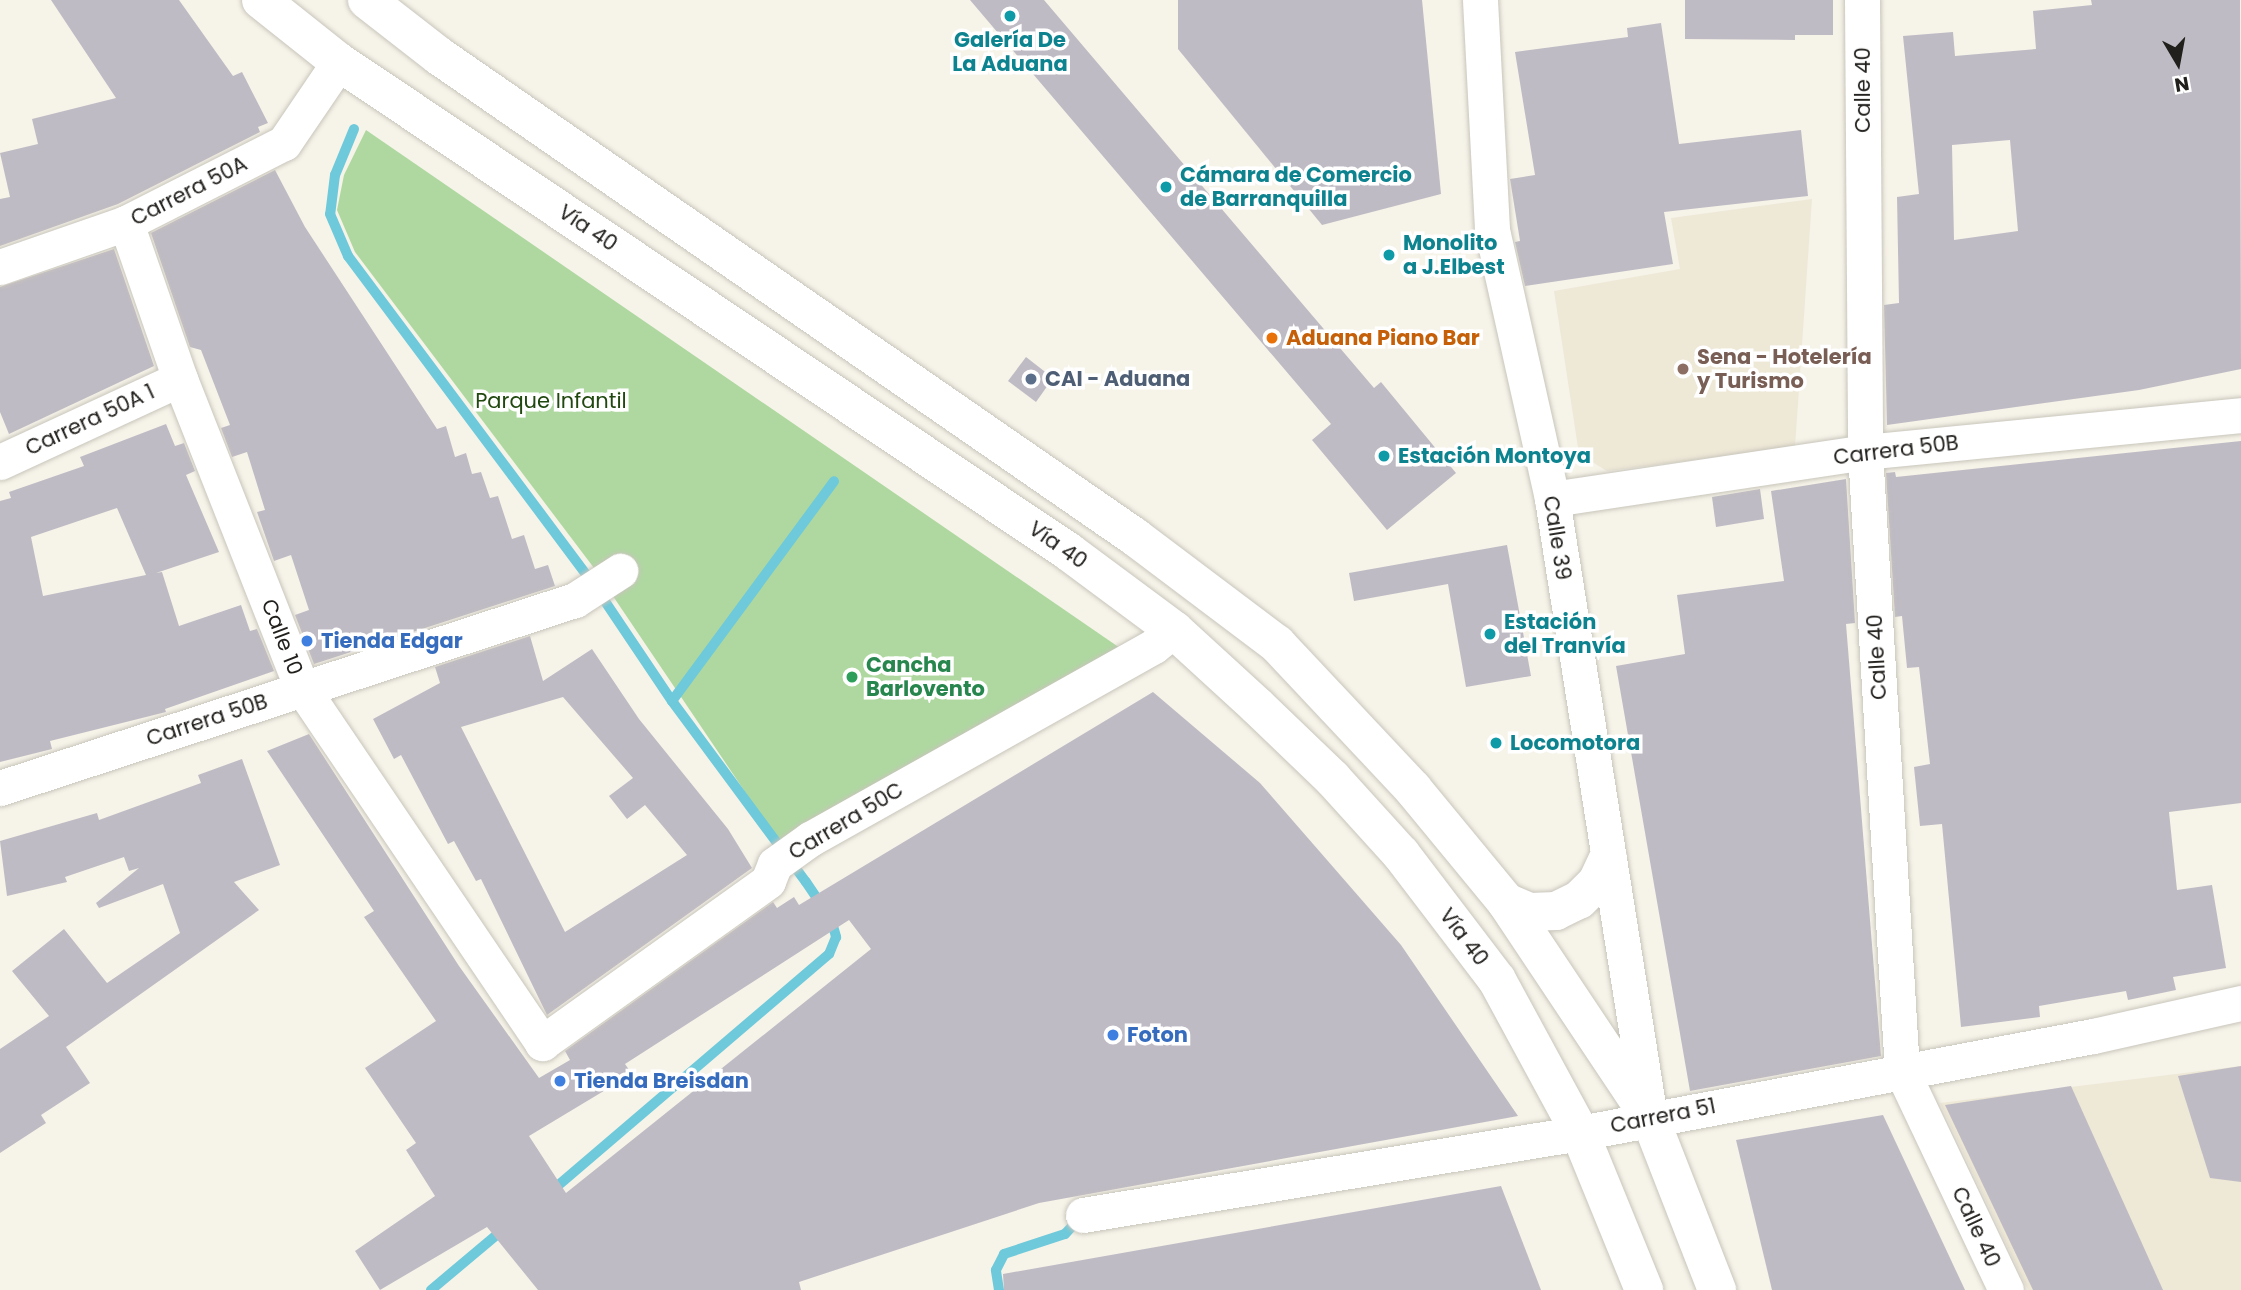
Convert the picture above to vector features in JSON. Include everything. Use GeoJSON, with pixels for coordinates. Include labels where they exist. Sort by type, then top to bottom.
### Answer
{"type":"FeatureCollection","features":[{"type":"Feature","properties":{"kind":"highway","name":"Vía 40"},"geometry":{"type":"LineString","coordinates":[[261,0],[339,62],[1069,552],[1174,630],[1333,779],[1401,854],[1497,981],[1580,1133],[1644,1290]]}},
{"type":"Feature","properties":{"kind":"highway"},"geometry":{"type":"LineString","coordinates":[[367,0],[439,56],[1135,537],[1277,644],[1413,789],[1506,902],[1650,1118],[1717,1290]]}},
{"type":"Feature","properties":{"kind":"highway"},"geometry":{"type":"LineString","coordinates":[[1506,902],[1530,912],[1556,911],[1588,891],[1608,858]]}},
{"type":"Feature","properties":{"kind":"street","name":"Calle 39"},"geometry":{"type":"LineString","coordinates":[[1480,0],[1492,230],[1552,499],[1650,1118]]}},
{"type":"Feature","properties":{"kind":"street","name":"Calle 40"},"geometry":{"type":"LineString","coordinates":[[1862,0],[1865,452],[1902,1072],[2006,1290]]}},
{"type":"Feature","properties":{"kind":"street","name":"Carrera 50A"},"geometry":{"type":"LineString","coordinates":[[0,267],[125,223],[284,143],[339,62]]}},
{"type":"Feature","properties":{"kind":"street","name":"Calle 10"},"geometry":{"type":"LineString","coordinates":[[125,223],[180,379],[302,688],[542,1043]]}},
{"type":"Feature","properties":{"kind":"street","name":"Carrera 50A 1"},"geometry":{"type":"LineString","coordinates":[[0,462],[180,379]]}},
{"type":"Feature","properties":{"kind":"street","name":"Carrera 50B"},"geometry":{"type":"LineString","coordinates":[[1552,499],[1865,452],[2241,415]]}},
{"type":"Feature","properties":{"kind":"street","name":"Carrera 50B"},"geometry":{"type":"LineString","coordinates":[[0,788],[579,597],[620,571]]}},
{"type":"Feature","properties":{"kind":"street","name":"Carrera 50C"},"geometry":{"type":"LineString","coordinates":[[542,1043],[768,881],[775,864],[810,839],[1154,646],[1174,630]]}},
{"type":"Feature","properties":{"kind":"street","name":"Carrera 51"},"geometry":{"type":"LineString","coordinates":[[1083,1214],[1580,1133],[1902,1072],[2241,1003]]}},
{"type":"Feature","properties":{"kind":"shaded area","name":"Sena - Hotelería y Turismo"},"geometry":{"type":"Polygon","coordinates":[[[1812,199],[1795,447],[1607,471],[1579,454],[1554,291],[1680,269],[1671,218],[1812,199]]]}},
{"type":"Feature","properties":{"kind":"shaded area"},"geometry":{"type":"Polygon","coordinates":[[[2241,1066],[2241,1290],[2028,1290],[1940,1103],[2241,1066]]]}},
{"type":"Feature","properties":{"kind":"green space","name":"Parque Infantil"},"geometry":{"type":"Polygon","coordinates":[[[366,130],[1120,648],[785,851],[594,568],[355,252],[337,210],[344,175],[366,130]]]}},
{"type":"Feature","properties":{"kind":"building"},"geometry":{"type":"Polygon","coordinates":[[[51,0],[179,0],[233,76],[242,72],[268,123],[258,127],[260,132],[118,204],[0,246],[0,199],[10,197],[0,153],[38,144],[32,119],[116,98],[51,0]]]}},
{"type":"Feature","properties":{"kind":"building","name":"Cámara de Comercio de Barranquilla"},"geometry":{"type":"Polygon","coordinates":[[[970,0],[1044,0],[1374,388],[1381,382],[1456,473],[1387,530],[1312,440],[1331,424],[970,0]]]}},
{"type":"Feature","properties":{"kind":"building"},"geometry":{"type":"Polygon","coordinates":[[[1178,0],[1422,0],[1441,194],[1322,225],[1178,49],[1178,0]]]}},
{"type":"Feature","properties":{"kind":"building"},"geometry":{"type":"Polygon","coordinates":[[[1685,0],[1833,0],[1833,35],[1795,35],[1795,40],[1685,39],[1685,0]]]}},
{"type":"Feature","properties":{"kind":"building"},"geometry":{"type":"Polygon","coordinates":[[[2091,0],[2240,0],[2241,369],[2139,390],[1887,425],[1884,305],[1899,303],[1897,197],[1919,194],[1903,36],[1953,32],[1955,56],[2036,49],[2033,11],[2092,5],[2091,0]],[[2010,140],[1952,145],[1954,240],[2018,231],[2010,140]]]}},
{"type":"Feature","properties":{"kind":"building"},"geometry":{"type":"Polygon","coordinates":[[[1661,23],[1679,144],[1801,130],[1808,196],[1664,212],[1673,264],[1525,286],[1515,242],[1520,241],[1510,179],[1535,175],[1515,52],[1628,37],[1627,28],[1661,23]]]}},
{"type":"Feature","properties":{"kind":"building"},"geometry":{"type":"Polygon","coordinates":[[[275,170],[305,227],[437,429],[446,426],[455,457],[466,453],[472,474],[481,472],[490,498],[498,496],[512,539],[524,535],[535,569],[548,565],[555,586],[314,664],[295,615],[309,610],[291,555],[274,561],[257,512],[265,510],[247,452],[232,457],[221,428],[230,425],[201,350],[190,347],[151,233],[275,170]]]}},
{"type":"Feature","properties":{"kind":"building"},"geometry":{"type":"Polygon","coordinates":[[[114,249],[154,366],[9,434],[0,412],[0,287],[114,249]]]}},
{"type":"Feature","properties":{"kind":"building","name":"CAI - Aduana"},"geometry":{"type":"Polygon","coordinates":[[[1026,357],[1053,378],[1036,402],[1008,381],[1026,357]]]}},
{"type":"Feature","properties":{"kind":"building"},"geometry":{"type":"Polygon","coordinates":[[[166,424],[175,446],[184,443],[195,471],[186,475],[219,552],[156,573],[162,572],[179,626],[241,605],[250,631],[257,629],[274,671],[165,709],[166,712],[50,741],[52,749],[0,762],[0,501],[11,498],[9,492],[84,466],[80,457],[166,424]],[[117,508],[31,537],[43,596],[146,575],[117,508]]]}},
{"type":"Feature","properties":{"kind":"building"},"geometry":{"type":"Polygon","coordinates":[[[2241,441],[2241,803],[2169,812],[2177,890],[2212,885],[2226,968],[2173,977],[2176,990],[2128,1000],[2126,991],[2039,1006],[2040,1017],[1961,1027],[1942,824],[1920,826],[1914,767],[1930,764],[1919,667],[1907,668],[1902,616],[1895,617],[1886,473],[1895,472],[1896,477],[2241,441]]]}},
{"type":"Feature","properties":{"kind":"building"},"geometry":{"type":"Polygon","coordinates":[[[1846,479],[1855,623],[1846,624],[1881,1056],[1690,1091],[1616,666],[1685,654],[1677,595],[1784,581],[1771,491],[1846,479]]]}},
{"type":"Feature","properties":{"kind":"building"},"geometry":{"type":"Polygon","coordinates":[[[1760,489],[1764,519],[1716,527],[1712,497],[1760,489]]]}},
{"type":"Feature","properties":{"kind":"building","name":"Estación del Tranvía"},"geometry":{"type":"Polygon","coordinates":[[[1507,545],[1531,676],[1466,687],[1448,584],[1354,601],[1349,573],[1507,545]]]}},
{"type":"Feature","properties":{"kind":"building"},"geometry":{"type":"Polygon","coordinates":[[[530,636],[543,681],[592,649],[639,719],[728,829],[752,868],[547,1015],[481,879],[476,881],[454,841],[448,844],[401,755],[394,759],[373,719],[440,683],[435,667],[530,636]],[[563,697],[461,727],[565,932],[687,855],[645,805],[627,819],[609,796],[633,778],[563,697]]]}},
{"type":"Feature","properties":{"kind":"building","name":"Foton"},"geometry":{"type":"Polygon","coordinates":[[[1153,692],[1260,783],[1401,945],[1518,1116],[1039,1203],[799,1282],[801,1290],[538,1290],[487,1227],[380,1290],[355,1251],[435,1196],[406,1150],[416,1143],[365,1068],[436,1021],[364,917],[374,911],[267,751],[309,734],[459,966],[539,1078],[570,1060],[565,1051],[773,902],[777,908],[794,897],[799,905],[1153,692]],[[849,920],[625,1064],[632,1074],[529,1136],[566,1193],[871,949],[849,920]]]}},
{"type":"Feature","properties":{"kind":"building"},"geometry":{"type":"Polygon","coordinates":[[[242,759],[280,865],[234,882],[259,910],[66,1047],[90,1083],[41,1115],[46,1123],[0,1153],[0,1049],[49,1016],[12,971],[64,929],[107,983],[180,933],[163,884],[99,908],[96,903],[139,868],[129,871],[124,857],[65,877],[67,882],[7,896],[0,841],[97,813],[99,820],[201,783],[198,775],[242,759]]]}},
{"type":"Feature","properties":{"kind":"building"},"geometry":{"type":"Polygon","coordinates":[[[2241,1066],[2241,1182],[2210,1178],[2178,1076],[2241,1066]]]}},
{"type":"Feature","properties":{"kind":"building"},"geometry":{"type":"Polygon","coordinates":[[[2071,1086],[2163,1290],[2033,1290],[1945,1105],[2071,1086]]]}},
{"type":"Feature","properties":{"kind":"building"},"geometry":{"type":"Polygon","coordinates":[[[1883,1115],[1965,1290],[1772,1290],[1736,1140],[1883,1115]]]}},
{"type":"Feature","properties":{"kind":"building"},"geometry":{"type":"Polygon","coordinates":[[[1501,1186],[1541,1290],[1004,1290],[1003,1274],[1501,1186]]]}},
{"type":"Feature","properties":{"kind":"waterway"},"geometry":{"type":"LineString","coordinates":[[354,129],[335,175],[330,214],[348,256],[592,582],[672,701],[806,882],[831,919],[836,937],[829,954],[550,1192]]}},
{"type":"Feature","properties":{"kind":"waterway"},"geometry":{"type":"LineString","coordinates":[[672,701],[834,481]]}},
{"type":"Feature","properties":{"kind":"waterway"},"geometry":{"type":"LineString","coordinates":[[999,1290],[996,1270],[1004,1254],[1065,1234],[1081,1217]]}},
{"type":"Feature","properties":{"kind":"waterway"},"geometry":{"type":"LineString","coordinates":[[431,1290],[505,1228]]}},
{"type":"Feature","properties":{"kind":"place","name":"Galería De La Aduana"},"geometry":{"type":"Point","coordinates":[1010,16]}},
{"type":"Feature","properties":{"kind":"place","name":"Cámara de Comercio de Barranquilla"},"geometry":{"type":"Point","coordinates":[1166,187]}},
{"type":"Feature","properties":{"kind":"place","name":"Monolito a J.Elbest"},"geometry":{"type":"Point","coordinates":[1389,255]}},
{"type":"Feature","properties":{"kind":"place","name":"Aduana Piano Bar"},"geometry":{"type":"Point","coordinates":[1272,338]}},
{"type":"Feature","properties":{"kind":"place","name":"Sena - Hotelería y Turismo"},"geometry":{"type":"Point","coordinates":[1683,369]}},
{"type":"Feature","properties":{"kind":"place","name":"CAI - Aduana"},"geometry":{"type":"Point","coordinates":[1031,379]}},
{"type":"Feature","properties":{"kind":"place","name":"Estación Montoya"},"geometry":{"type":"Point","coordinates":[1384,456]}},
{"type":"Feature","properties":{"kind":"place","name":"Estación del Tranvía"},"geometry":{"type":"Point","coordinates":[1490,634]}},
{"type":"Feature","properties":{"kind":"place","name":"Tienda Edgar"},"geometry":{"type":"Point","coordinates":[307,641]}},
{"type":"Feature","properties":{"kind":"place","name":"Cancha Barlovento"},"geometry":{"type":"Point","coordinates":[852,677]}},
{"type":"Feature","properties":{"kind":"place","name":"Locomotora"},"geometry":{"type":"Point","coordinates":[1496,743]}},
{"type":"Feature","properties":{"kind":"place","name":"Foton"},"geometry":{"type":"Point","coordinates":[1113,1035]}},
{"type":"Feature","properties":{"kind":"place","name":"Tienda Breisdan"},"geometry":{"type":"Point","coordinates":[560,1081]}}]}
